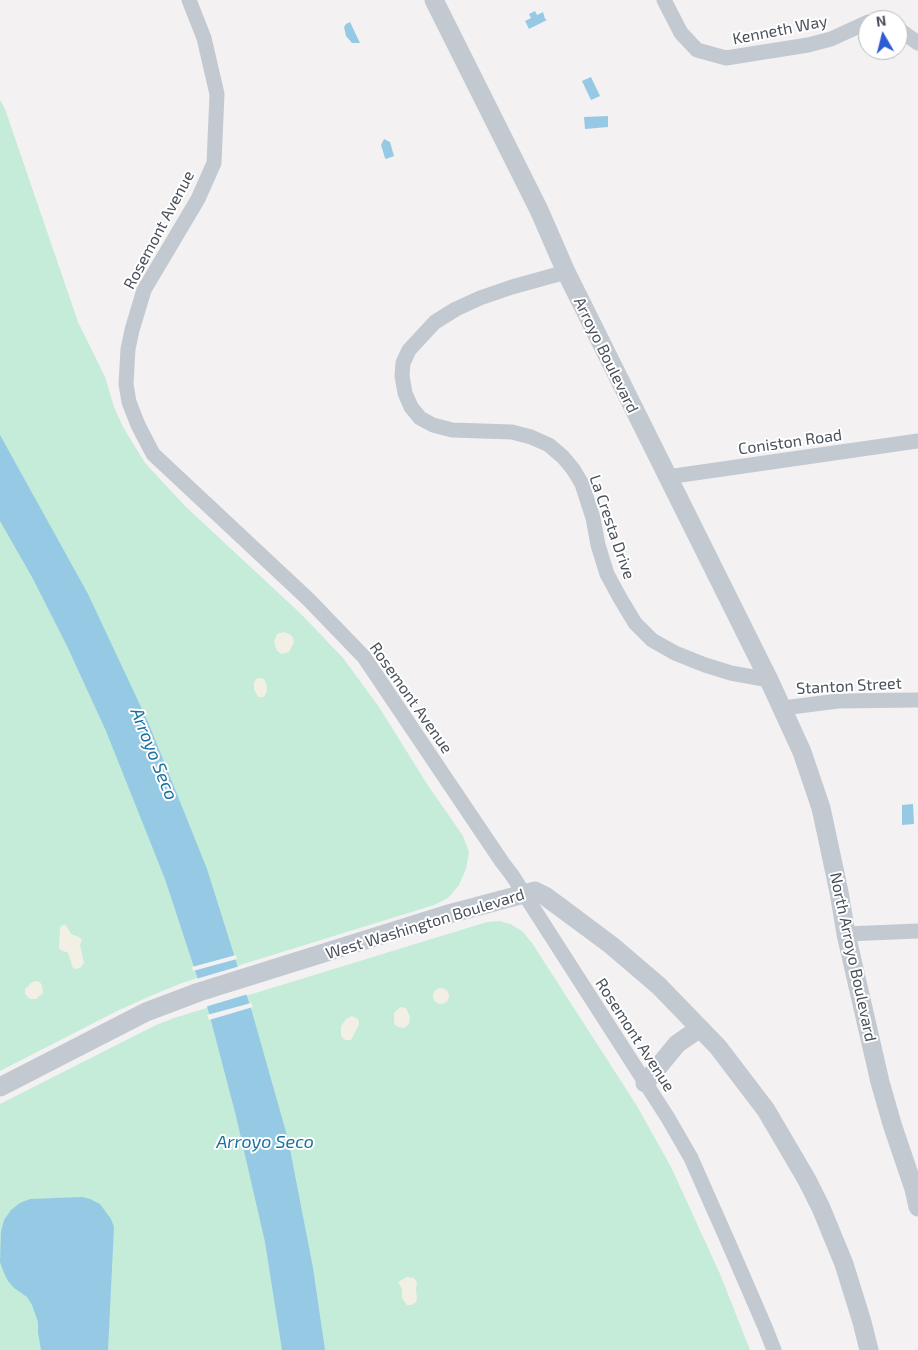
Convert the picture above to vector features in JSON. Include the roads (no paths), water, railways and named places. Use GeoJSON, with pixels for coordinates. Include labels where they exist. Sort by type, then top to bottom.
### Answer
{"type":"FeatureCollection","features":[{"type":"Feature","properties":{"kind":"street","name":"Rosemont Avenue"},"geometry":{"type":"LineString","coordinates":[[188,0],[204,38],[217,94],[214,163],[193,208],[144,290],[132,330],[128,349],[126,384],[129,402],[138,425],[153,454],[308,599],[364,657],[512,875],[668,1118],[691,1158],[774,1350]]}},
{"type":"Feature","properties":{"kind":"street","name":"Arroyo Boulevard"},"geometry":{"type":"LineString","coordinates":[[434,0],[536,202],[566,272],[782,708]]}},
{"type":"Feature","properties":{"kind":"street","name":"Kenneth Way"},"geometry":{"type":"LineString","coordinates":[[664,0],[682,33],[697,50],[726,58],[808,46],[831,40],[858,27]]}},
{"type":"Feature","properties":{"kind":"street","name":"La Cresta Drive"},"geometry":{"type":"LineString","coordinates":[[566,272],[480,298],[456,309],[435,322],[409,350],[403,363],[402,376],[405,393],[411,407],[420,418],[433,425],[452,430],[512,432],[531,437],[549,445],[563,457],[582,484],[593,518],[606,574],[636,623],[652,640],[675,653],[705,665],[769,680]]}},
{"type":"Feature","properties":{"kind":"street","name":"Coniston Road"},"geometry":{"type":"LineString","coordinates":[[667,477],[918,441]]}},
{"type":"Feature","properties":{"kind":"street","name":"Stanton Street"},"geometry":{"type":"LineString","coordinates":[[782,708],[838,701],[918,700]]}},
{"type":"Feature","properties":{"kind":"street","name":"North Arroyo Boulevard"},"geometry":{"type":"LineString","coordinates":[[782,708],[802,752],[821,808],[846,934],[880,1082],[892,1124],[916,1188],[918,1208]]}},
{"type":"Feature","properties":{"kind":"street","name":"West Washington Boulevard"},"geometry":{"type":"LineString","coordinates":[[0,1087],[146,1012],[199,992],[445,915],[535,891],[545,896],[611,946],[659,986],[718,1046],[766,1110],[821,1208],[844,1264],[869,1350]]}},
{"type":"Feature","properties":{"kind":"street"},"geometry":{"type":"LineString","coordinates":[[846,934],[918,931]]}},
{"type":"Feature","properties":{"kind":"street"},"geometry":{"type":"LineString","coordinates":[[645,1083],[677,1044],[700,1028]]}},
{"type":"Feature","properties":{"kind":"water"},"geometry":{"type":"Polygon","coordinates":[[[535,11],[537,15],[543,12],[547,20],[529,29],[525,21],[531,18],[529,14],[535,11]]]}},
{"type":"Feature","properties":{"kind":"water"},"geometry":{"type":"Polygon","coordinates":[[[350,22],[360,43],[352,43],[346,36],[344,27],[350,22]]]}},
{"type":"Feature","properties":{"kind":"water"},"geometry":{"type":"Polygon","coordinates":[[[591,77],[600,96],[591,100],[582,81],[591,77]]]}},
{"type":"Feature","properties":{"kind":"water"},"geometry":{"type":"Polygon","coordinates":[[[608,116],[608,127],[585,129],[584,117],[608,116]]]}},
{"type":"Feature","properties":{"kind":"water"},"geometry":{"type":"Polygon","coordinates":[[[384,139],[390,142],[394,156],[386,159],[381,145],[384,139]]]}},
{"type":"Feature","properties":{"kind":"water","name":"Arroyo Seco"},"geometry":{"type":"Polygon","coordinates":[[[0,435],[88,594],[148,722],[207,869],[252,1012],[288,1139],[313,1268],[325,1350],[282,1350],[265,1242],[236,1116],[209,1013],[165,879],[106,731],[67,646],[32,577],[0,521],[0,435]]]}},
{"type":"Feature","properties":{"kind":"water"},"geometry":{"type":"Polygon","coordinates":[[[913,804],[914,824],[902,825],[902,805],[913,804]]]}},
{"type":"Feature","properties":{"kind":"water"},"geometry":{"type":"Polygon","coordinates":[[[82,1197],[100,1204],[111,1219],[114,1227],[108,1350],[41,1350],[38,1322],[32,1305],[27,1297],[8,1281],[0,1262],[1,1231],[4,1220],[11,1210],[20,1203],[30,1199],[82,1197]]]}}]}
